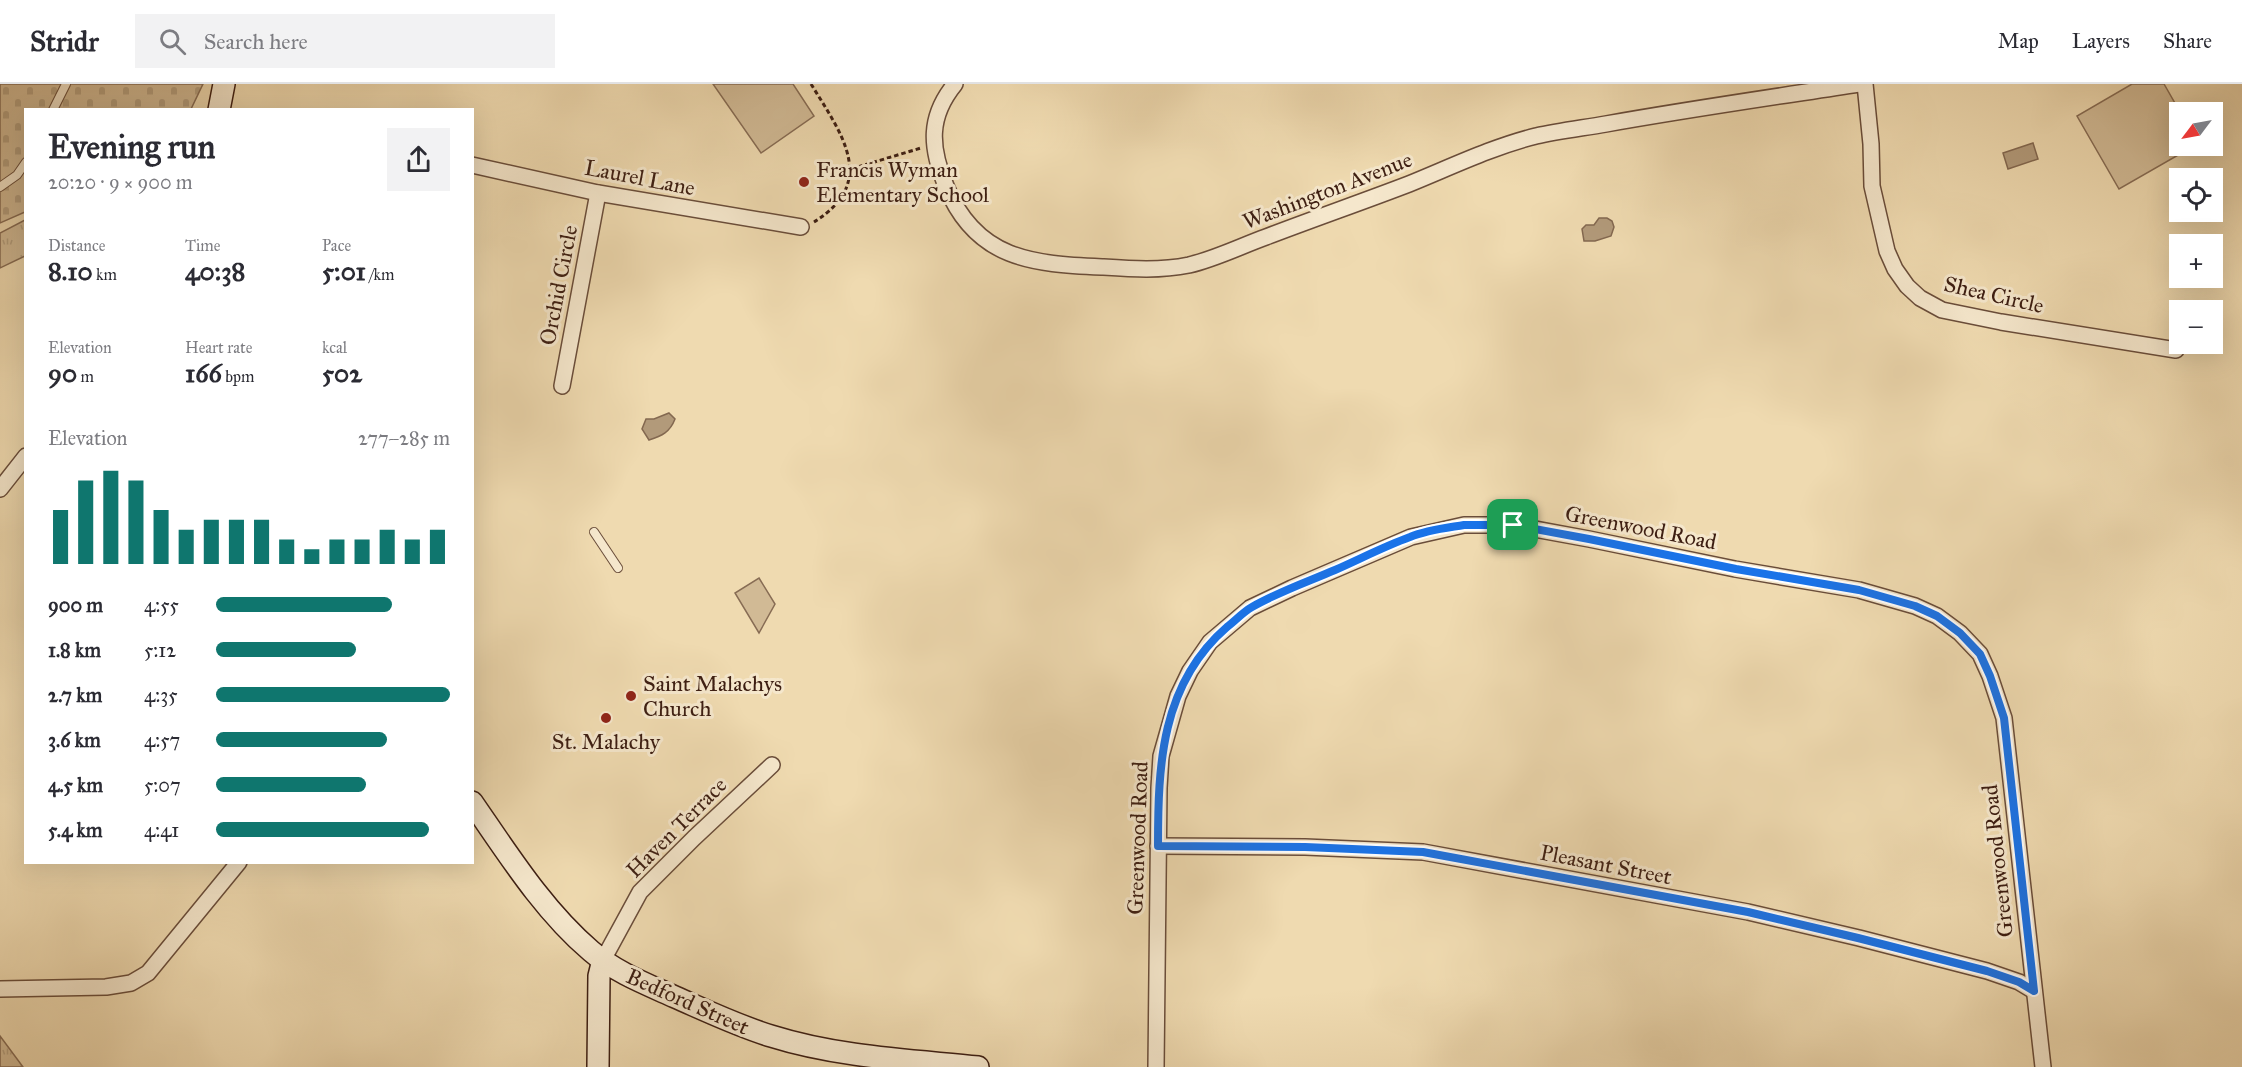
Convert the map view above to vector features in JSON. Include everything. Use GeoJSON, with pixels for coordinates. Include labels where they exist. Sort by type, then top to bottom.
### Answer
{"type":"FeatureCollection","features":[{"type":"Feature","properties":{"kind":"main road"},"geometry":{"type":"LineString","coordinates":[[219,108],[224,84]]}},
{"type":"Feature","properties":{"kind":"main road","name":"Bedford Street"},"geometry":{"type":"LineString","coordinates":[[474,805],[512,858],[573,935],[603,960],[626,974],[726,1021],[771,1036],[841,1052],[978,1067]]}},
{"type":"Feature","properties":{"kind":"main road"},"geometry":{"type":"LineString","coordinates":[[598,1067],[599,976],[603,960]]}},
{"type":"Feature","properties":{"kind":"street","name":"Washington Avenue"},"geometry":{"type":"LineString","coordinates":[[955,84],[940,105],[936,117],[935,143],[941,175],[951,198],[966,220],[989,244],[1016,257],[1050,265],[1149,270],[1192,264],[1488,151],[1536,136],[1673,112],[1858,84]]}},
{"type":"Feature","properties":{"kind":"street","name":"Shea Circle"},"geometry":{"type":"LineString","coordinates":[[1864,84],[1871,144],[1872,186],[1887,251],[1895,269],[1907,286],[1920,298],[1942,310],[2001,322],[2169,349]]}},
{"type":"Feature","properties":{"kind":"street","name":"Laurel Lane"},"geometry":{"type":"LineString","coordinates":[[474,165],[598,193],[801,227]]}},
{"type":"Feature","properties":{"kind":"street","name":"Orchid Circle"},"geometry":{"type":"LineString","coordinates":[[562,386],[598,193]]}},
{"type":"Feature","properties":{"kind":"street"},"geometry":{"type":"LineString","coordinates":[[0,489],[24,459]]}},
{"type":"Feature","properties":{"kind":"street","name":"Greenwood Road"},"geometry":{"type":"LineString","coordinates":[[1156,1067],[1161,756],[1167,731],[1190,671],[1210,642],[1250,608],[1411,537],[1464,525],[1513,525],[1736,569],[1859,590],[1915,606],[1937,616],[1960,633],[1980,654],[2004,718],[2043,1067]]}},
{"type":"Feature","properties":{"kind":"street","name":"Haven Terrace"},"geometry":{"type":"LineString","coordinates":[[603,960],[640,892],[772,765]]}},
{"type":"Feature","properties":{"kind":"street","name":"Pleasant Street"},"geometry":{"type":"LineString","coordinates":[[1158,846],[1366,848],[1446,856],[1623,891],[1748,912],[1869,940],[1976,969],[2019,982],[2034,991]]}},
{"type":"Feature","properties":{"kind":"street"},"geometry":{"type":"LineString","coordinates":[[0,989],[123,986],[140,980],[157,963],[237,864]]}},
{"type":"Feature","properties":{"kind":"lane"},"geometry":{"type":"LineString","coordinates":[[54,108],[66,84]]}},
{"type":"Feature","properties":{"kind":"lane"},"geometry":{"type":"LineString","coordinates":[[0,187],[17,175],[24,165]]}},
{"type":"Feature","properties":{"kind":"lane"},"geometry":{"type":"LineString","coordinates":[[594,532],[618,568]]}},
{"type":"Feature","properties":{"kind":"path"},"geometry":{"type":"LineString","coordinates":[[801,227],[829,213],[847,189],[851,169],[850,159],[840,131],[811,84]]}},
{"type":"Feature","properties":{"kind":"path"},"geometry":{"type":"LineString","coordinates":[[851,169],[935,143]]}},
{"type":"Feature","properties":{"kind":"green space"},"geometry":{"type":"Polygon","coordinates":[[[0,84],[203,84],[191,108],[24,108],[24,212],[0,223],[0,84]]]}},
{"type":"Feature","properties":{"kind":"green space"},"geometry":{"type":"Polygon","coordinates":[[[713,84],[793,84],[814,116],[761,153],[713,84]]]}},
{"type":"Feature","properties":{"kind":"green space"},"geometry":{"type":"Polygon","coordinates":[[[2132,84],[2164,84],[2174,102],[2169,102],[2169,156],[2177,156],[2119,189],[2077,116],[2132,84]]]}},
{"type":"Feature","properties":{"kind":"green space"},"geometry":{"type":"Polygon","coordinates":[[[24,221],[24,256],[0,268],[0,233],[24,221]]]}},
{"type":"Feature","properties":{"kind":"green space"},"geometry":{"type":"Polygon","coordinates":[[[759,578],[775,604],[759,633],[735,593],[759,578]]]}},
{"type":"Feature","properties":{"kind":"green space"},"geometry":{"type":"Polygon","coordinates":[[[0,1036],[23,1067],[0,1067],[0,1036]]]}},
{"type":"Feature","properties":{"kind":"shaded area"},"geometry":{"type":"Polygon","coordinates":[[[2033,143],[2038,159],[2008,169],[2003,153],[2033,143]]]}},
{"type":"Feature","properties":{"kind":"shaded area"},"geometry":{"type":"Polygon","coordinates":[[[1599,218],[1612,221],[1614,227],[1611,236],[1595,241],[1584,241],[1582,229],[1586,225],[1594,225],[1599,218]]]}},
{"type":"Feature","properties":{"kind":"shaded area"},"geometry":{"type":"Polygon","coordinates":[[[669,413],[675,419],[671,427],[662,435],[649,440],[642,429],[646,419],[654,419],[669,413]]]}},
{"type":"Feature","properties":{"kind":"place","name":"Francis Wyman Elementary School"},"geometry":{"type":"Point","coordinates":[804,182]}},
{"type":"Feature","properties":{"kind":"place","name":"Saint Malachys Church"},"geometry":{"type":"Point","coordinates":[631,696]}},
{"type":"Feature","properties":{"kind":"place","name":"St. Malachy"},"geometry":{"type":"Point","coordinates":[606,718]}},
{"type":"Feature","properties":{"kind":"route"},"geometry":{"type":"LineString","coordinates":[[1464,525],[1513,525],[1736,569],[1859,590],[1915,606],[1937,616],[1960,633],[1980,654],[2004,718],[2034,991],[2019,982],[1987,971],[1748,912],[1623,891],[1423,852],[1366,848],[1158,846],[1161,756],[1167,731],[1178,696],[1190,671],[1210,642],[1250,608],[1411,537],[1464,525]]}}]}
